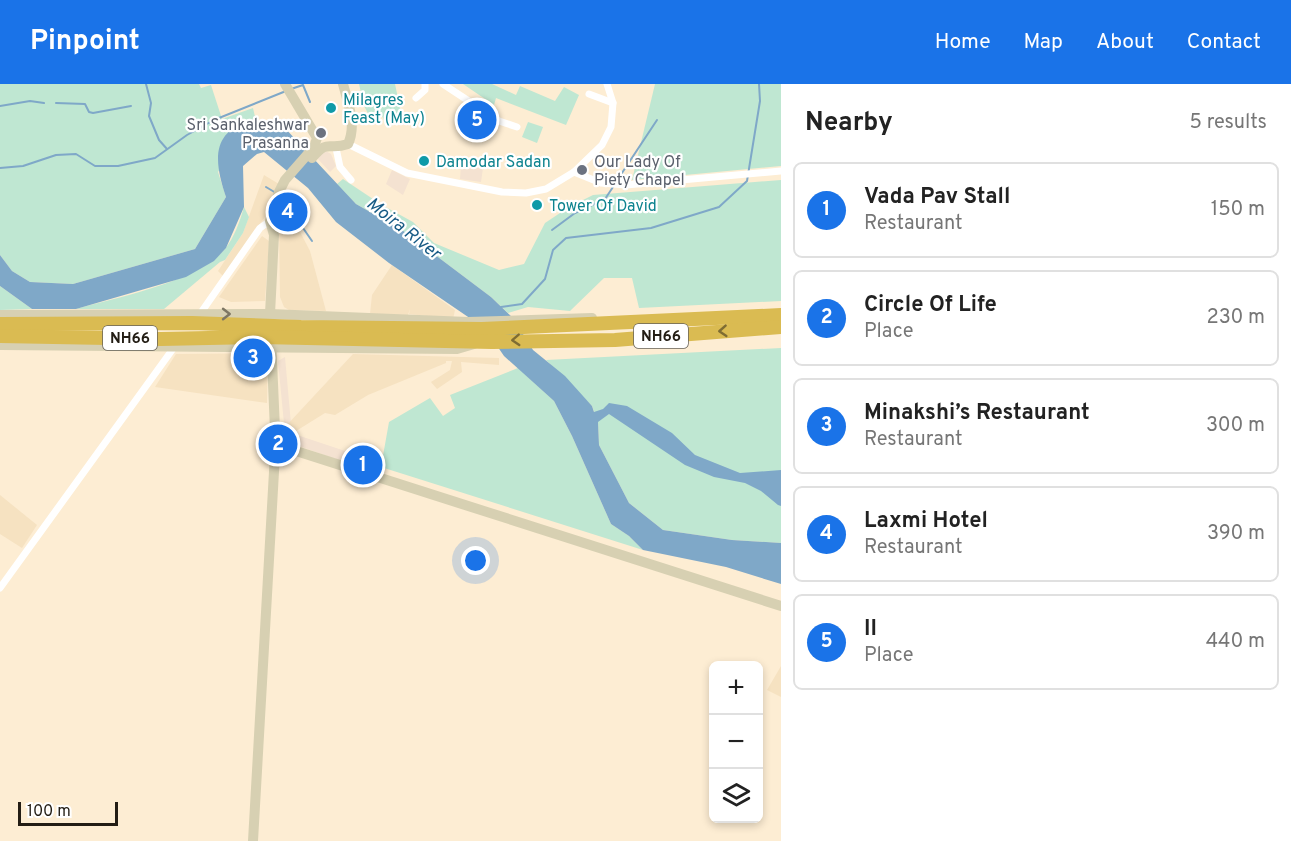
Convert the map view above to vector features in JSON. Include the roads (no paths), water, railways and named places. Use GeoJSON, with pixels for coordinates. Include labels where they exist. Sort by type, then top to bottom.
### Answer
{"type":"FeatureCollection","features":[{"type":"Feature","properties":{"kind":"highway","name":"NH66"},"geometry":{"type":"LineString","coordinates":[[485,337],[547,322],[781,315]]}},
{"type":"Feature","properties":{"kind":"highway","name":"NH66"},"geometry":{"type":"LineString","coordinates":[[0,324],[615,340],[781,327]]}},
{"type":"Feature","properties":{"kind":"highway","name":"NH66"},"geometry":{"type":"LineString","coordinates":[[0,336],[161,339],[260,331]]}},
{"type":"Feature","properties":{"kind":"street"},"geometry":{"type":"LineString","coordinates":[[285,84],[317,138],[351,180]]}},
{"type":"Feature","properties":{"kind":"street"},"geometry":{"type":"LineString","coordinates":[[343,84],[352,124],[352,135],[348,144]]}},
{"type":"Feature","properties":{"kind":"street"},"geometry":{"type":"LineString","coordinates":[[416,98],[425,90],[425,84]]}},
{"type":"Feature","properties":{"kind":"street"},"geometry":{"type":"LineString","coordinates":[[443,84],[499,121],[517,127]]}},
{"type":"Feature","properties":{"kind":"street"},"geometry":{"type":"LineString","coordinates":[[253,841],[275,454],[279,444],[275,430],[270,314],[274,235],[270,221],[275,202],[288,182],[324,148],[348,144],[407,173],[502,192],[526,193],[546,189],[574,172],[602,145],[611,127],[614,103],[607,84]]}},
{"type":"Feature","properties":{"kind":"street"},"geometry":{"type":"LineString","coordinates":[[589,94],[614,103]]}},
{"type":"Feature","properties":{"kind":"street"},"geometry":{"type":"LineString","coordinates":[[574,172],[601,183],[626,186],[781,171]]}},
{"type":"Feature","properties":{"kind":"street"},"geometry":{"type":"LineString","coordinates":[[200,314],[260,228],[270,221]]}},
{"type":"Feature","properties":{"kind":"street"},"geometry":{"type":"LineString","coordinates":[[0,315],[270,314],[468,322],[547,322],[781,309]]}},
{"type":"Feature","properties":{"kind":"street"},"geometry":{"type":"LineString","coordinates":[[0,345],[457,350],[485,337]]}},
{"type":"Feature","properties":{"kind":"street"},"geometry":{"type":"LineString","coordinates":[[0,588],[175,346]]}},
{"type":"Feature","properties":{"kind":"street"},"geometry":{"type":"LineString","coordinates":[[279,444],[781,606]]}},
{"type":"Feature","properties":{"kind":"water"},"geometry":{"type":"Polygon","coordinates":[[[252,121],[283,126],[356,204],[402,230],[491,297],[513,318],[533,350],[565,376],[592,406],[594,412],[603,409],[609,403],[627,406],[672,433],[695,455],[740,473],[781,470],[781,506],[761,491],[745,483],[714,477],[685,465],[609,414],[598,422],[599,445],[629,503],[663,530],[732,540],[781,543],[781,584],[726,567],[643,550],[629,536],[611,524],[554,401],[504,356],[491,337],[474,321],[389,263],[336,222],[308,188],[264,152],[257,154],[243,166],[244,207],[226,248],[214,261],[186,277],[76,309],[32,309],[0,286],[0,255],[12,271],[30,282],[73,284],[195,249],[226,197],[218,161],[222,141],[228,132],[252,121]]]}},
{"type":"Feature","properties":{"kind":"waterway"},"geometry":{"type":"LineString","coordinates":[[146,84],[151,103],[149,116],[159,140],[167,149]]}},
{"type":"Feature","properties":{"kind":"waterway"},"geometry":{"type":"LineString","coordinates":[[501,307],[522,304],[545,279],[553,250],[566,238],[651,228],[719,207],[747,181],[760,101],[759,84]]}},
{"type":"Feature","properties":{"kind":"waterway"},"geometry":{"type":"LineString","coordinates":[[291,89],[303,85],[310,102]]}},
{"type":"Feature","properties":{"kind":"waterway"},"geometry":{"type":"LineString","coordinates":[[0,168],[23,166],[56,155],[76,154],[95,166],[118,166],[155,158],[187,135],[214,120],[286,91]]}},
{"type":"Feature","properties":{"kind":"waterway"},"geometry":{"type":"LineString","coordinates":[[0,106],[30,101],[44,103]]}},
{"type":"Feature","properties":{"kind":"waterway"},"geometry":{"type":"LineString","coordinates":[[56,103],[85,104],[89,112],[93,113],[131,106]]}},
{"type":"Feature","properties":{"kind":"waterway"},"geometry":{"type":"LineString","coordinates":[[616,182],[657,120]]}},
{"type":"Feature","properties":{"kind":"waterway"},"geometry":{"type":"LineString","coordinates":[[266,187],[276,193]]}},
{"type":"Feature","properties":{"kind":"waterway"},"geometry":{"type":"LineString","coordinates":[[552,230],[575,213],[605,199],[613,187]]}},
{"type":"Feature","properties":{"kind":"waterway"},"geometry":{"type":"LineString","coordinates":[[281,196],[312,241]]}},
{"type":"Feature","properties":{"kind":"place","name":"Milagres Feast (May)"},"geometry":{"type":"Point","coordinates":[331,108]}},
{"type":"Feature","properties":{"kind":"place","name":"II"},"geometry":{"type":"Point","coordinates":[477,120]}},
{"type":"Feature","properties":{"kind":"place","name":"Sri Sankaleshwar Prasanna"},"geometry":{"type":"Point","coordinates":[321,133]}},
{"type":"Feature","properties":{"kind":"place","name":"Damodar Sadan"},"geometry":{"type":"Point","coordinates":[424,161]}},
{"type":"Feature","properties":{"kind":"place","name":"Our Lady Of Piety Chapel"},"geometry":{"type":"Point","coordinates":[582,170]}},
{"type":"Feature","properties":{"kind":"place","name":"Tower Of David"},"geometry":{"type":"Point","coordinates":[537,205]}},
{"type":"Feature","properties":{"kind":"place","name":"Laxmi Hotel"},"geometry":{"type":"Point","coordinates":[288,212]}},
{"type":"Feature","properties":{"kind":"place","name":"Minakshi’s Restaurant"},"geometry":{"type":"Point","coordinates":[253,358]}},
{"type":"Feature","properties":{"kind":"place","name":"Circle Of Life"},"geometry":{"type":"Point","coordinates":[278,444]}},
{"type":"Feature","properties":{"kind":"place","name":"Vada Pav Stall"},"geometry":{"type":"Point","coordinates":[363,465]}},
{"type":"Feature","properties":{"kind":"water label","name":"Moira River"},"geometry":{"type":"Point","coordinates":[404,228]}}]}
